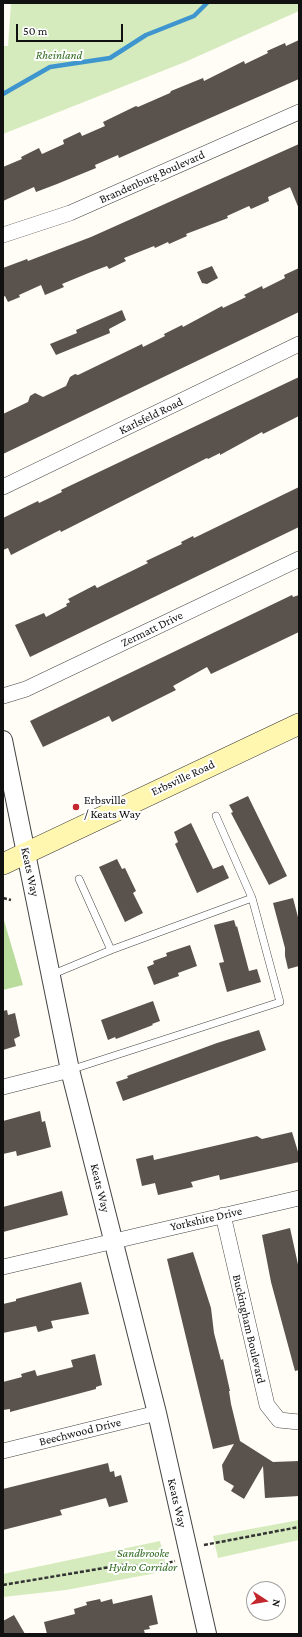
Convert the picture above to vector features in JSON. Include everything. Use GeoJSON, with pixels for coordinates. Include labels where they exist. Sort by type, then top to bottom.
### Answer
{"type":"FeatureCollection","features":[{"type":"Feature","properties":{"kind":"main road","name":"Erbsville Road"},"geometry":{"type":"LineString","coordinates":[[3,864],[299,724]]}},
{"type":"Feature","properties":{"kind":"street","name":"Brandenburg Boulevard"},"geometry":{"type":"LineString","coordinates":[[3,235],[70,213],[299,112]]}},
{"type":"Feature","properties":{"kind":"street","name":"Karlsfeld Road"},"geometry":{"type":"LineString","coordinates":[[3,487],[299,344]]}},
{"type":"Feature","properties":{"kind":"street","name":"Zermatt Drive"},"geometry":{"type":"LineString","coordinates":[[3,696],[26,689],[299,559]]}},
{"type":"Feature","properties":{"kind":"street","name":"Keats Way"},"geometry":{"type":"LineString","coordinates":[[3,740],[70,1070],[114,1240],[156,1412],[207,1634]]}},
{"type":"Feature","properties":{"kind":"street"},"geometry":{"type":"LineString","coordinates":[[3,1087],[70,1070]]}},
{"type":"Feature","properties":{"kind":"street","name":"Yorkshire Drive"},"geometry":{"type":"LineString","coordinates":[[3,1267],[299,1198]]}},
{"type":"Feature","properties":{"kind":"street","name":"Buckingham Boulevard"},"geometry":{"type":"LineString","coordinates":[[223,1215],[267,1405],[279,1420],[299,1422]]}},
{"type":"Feature","properties":{"kind":"street","name":"Beechwood Drive"},"geometry":{"type":"LineString","coordinates":[[3,1451],[156,1412]]}},
{"type":"Feature","properties":{"kind":"lane"},"geometry":{"type":"LineString","coordinates":[[70,1070],[280,1002],[252,898],[216,816]]}},
{"type":"Feature","properties":{"kind":"lane"},"geometry":{"type":"LineString","coordinates":[[79,879],[111,950]]}},
{"type":"Feature","properties":{"kind":"lane"},"geometry":{"type":"LineString","coordinates":[[51,974],[111,950],[252,898]]}},
{"type":"Feature","properties":{"kind":"path"},"geometry":{"type":"LineString","coordinates":[[3,898],[11,900]]}},
{"type":"Feature","properties":{"kind":"path"},"geometry":{"type":"LineString","coordinates":[[204,1545],[299,1527]]}},
{"type":"Feature","properties":{"kind":"path"},"geometry":{"type":"LineString","coordinates":[[3,1585],[122,1564],[152,1567],[176,1561]]}},
{"type":"Feature","properties":{"kind":"green space","name":"Rheinland"},"geometry":{"type":"Polygon","coordinates":[[[11,3],[299,3],[299,11],[185,62],[3,134],[3,46],[8,46],[11,3]]]}},
{"type":"Feature","properties":{"kind":"green space"},"geometry":{"type":"Polygon","coordinates":[[[3,917],[23,985],[3,990],[3,917]]]}},
{"type":"Feature","properties":{"kind":"green space"},"geometry":{"type":"Polygon","coordinates":[[[299,1520],[299,1540],[218,1558],[213,1536],[299,1520]]]}},
{"type":"Feature","properties":{"kind":"green space","name":"Sandbrooke Hydro Corridor"},"geometry":{"type":"Polygon","coordinates":[[[160,1541],[167,1571],[66,1590],[3,1597],[3,1574],[160,1541]]]}},
{"type":"Feature","properties":{"kind":"building"},"geometry":{"type":"Polygon","coordinates":[[[299,40],[299,79],[119,158],[118,155],[95,165],[96,168],[36,192],[34,187],[3,201],[3,167],[22,159],[21,157],[39,148],[42,154],[64,144],[63,140],[80,132],[82,136],[105,126],[103,122],[136,106],[138,107],[203,78],[204,81],[244,61],[245,64],[268,53],[267,51],[285,43],[286,46],[299,40]]]}},
{"type":"Feature","properties":{"kind":"building"},"geometry":{"type":"Polygon","coordinates":[[[299,144],[299,209],[290,187],[268,197],[269,201],[251,209],[249,206],[227,216],[228,218],[186,234],[187,236],[169,244],[168,242],[155,248],[154,246],[124,258],[126,261],[109,269],[107,266],[62,284],[64,287],[45,295],[41,285],[8,302],[5,296],[3,297],[3,268],[27,259],[28,261],[91,237],[299,144]]]}},
{"type":"Feature","properties":{"kind":"building"},"geometry":{"type":"Polygon","coordinates":[[[212,266],[218,278],[207,284],[202,283],[197,272],[212,266]]]}},
{"type":"Feature","properties":{"kind":"building"},"geometry":{"type":"Polygon","coordinates":[[[299,268],[299,312],[3,454],[3,414],[28,402],[30,396],[35,393],[43,397],[66,386],[70,377],[75,374],[78,375],[142,344],[143,347],[165,336],[164,334],[182,325],[183,327],[222,306],[223,308],[246,297],[244,295],[262,286],[263,289],[285,278],[284,275],[299,268]]]}},
{"type":"Feature","properties":{"kind":"building"},"geometry":{"type":"Polygon","coordinates":[[[122,310],[126,320],[109,329],[110,333],[56,355],[50,344],[77,333],[76,330],[122,310]]]}},
{"type":"Feature","properties":{"kind":"building"},"geometry":{"type":"Polygon","coordinates":[[[299,377],[299,416],[263,434],[262,432],[220,455],[220,453],[208,459],[207,458],[61,532],[60,530],[11,555],[8,548],[3,550],[3,518],[38,501],[39,503],[62,492],[61,490],[299,377]]]}},
{"type":"Feature","properties":{"kind":"building"},"geometry":{"type":"Polygon","coordinates":[[[299,487],[299,527],[30,657],[15,625],[44,613],[46,617],[67,606],[66,604],[70,602],[68,599],[95,585],[97,588],[148,563],[146,561],[182,544],[181,542],[193,536],[194,538],[299,487]]]}},
{"type":"Feature","properties":{"kind":"building"},"geometry":{"type":"Polygon","coordinates":[[[292,595],[293,597],[299,595],[299,632],[211,674],[207,667],[173,686],[176,690],[112,722],[109,716],[43,747],[30,721],[292,595]]]}},
{"type":"Feature","properties":{"kind":"building"},"geometry":{"type":"Polygon","coordinates":[[[248,796],[287,876],[269,885],[231,813],[233,812],[229,805],[248,796]]]}},
{"type":"Feature","properties":{"kind":"building"},"geometry":{"type":"Polygon","coordinates":[[[191,823],[213,869],[223,865],[229,878],[197,893],[175,844],[178,842],[174,832],[191,823]]]}},
{"type":"Feature","properties":{"kind":"building"},"geometry":{"type":"Polygon","coordinates":[[[117,859],[122,869],[125,868],[136,891],[133,893],[143,913],[125,922],[99,867],[117,859]]]}},
{"type":"Feature","properties":{"kind":"building"},"geometry":{"type":"Polygon","coordinates":[[[293,898],[299,921],[299,966],[288,969],[285,948],[273,903],[293,898]]]}},
{"type":"Feature","properties":{"kind":"building"},"geometry":{"type":"Polygon","coordinates":[[[234,920],[249,971],[257,969],[261,982],[227,992],[219,963],[224,962],[214,925],[234,920]]]}},
{"type":"Feature","properties":{"kind":"building"},"geometry":{"type":"Polygon","coordinates":[[[190,945],[197,966],[178,973],[179,976],[154,985],[147,967],[154,964],[153,961],[167,956],[166,953],[190,945]]]}},
{"type":"Feature","properties":{"kind":"building"},"geometry":{"type":"Polygon","coordinates":[[[153,1001],[160,1021],[116,1039],[115,1037],[108,1040],[101,1020],[153,1001]]]}},
{"type":"Feature","properties":{"kind":"building"},"geometry":{"type":"Polygon","coordinates":[[[7,1010],[8,1015],[15,1013],[20,1036],[14,1039],[16,1046],[3,1050],[3,1011],[7,1010]]]}},
{"type":"Feature","properties":{"kind":"building"},"geometry":{"type":"Polygon","coordinates":[[[259,1030],[266,1050],[123,1101],[116,1082],[128,1078],[127,1076],[217,1043],[259,1030]]]}},
{"type":"Feature","properties":{"kind":"building"},"geometry":{"type":"Polygon","coordinates":[[[40,1111],[42,1122],[45,1121],[51,1147],[17,1156],[16,1151],[3,1154],[3,1121],[40,1111]]]}},
{"type":"Feature","properties":{"kind":"building"},"geometry":{"type":"Polygon","coordinates":[[[292,1132],[299,1155],[299,1162],[220,1180],[219,1175],[191,1182],[193,1187],[158,1195],[155,1183],[142,1186],[136,1159],[153,1155],[154,1160],[257,1136],[262,1139],[292,1132]]]}},
{"type":"Feature","properties":{"kind":"building"},"geometry":{"type":"Polygon","coordinates":[[[62,1191],[68,1215],[3,1232],[3,1207],[62,1191]]]}},
{"type":"Feature","properties":{"kind":"building"},"geometry":{"type":"Polygon","coordinates":[[[290,1228],[299,1269],[299,1370],[295,1371],[271,1282],[262,1235],[290,1228]]]}},
{"type":"Feature","properties":{"kind":"building"},"geometry":{"type":"Polygon","coordinates":[[[193,1252],[211,1308],[214,1333],[221,1360],[223,1359],[230,1391],[231,1404],[240,1441],[273,1462],[299,1461],[299,1496],[265,1498],[263,1466],[244,1499],[231,1491],[234,1486],[224,1480],[222,1465],[234,1444],[213,1449],[167,1259],[193,1252]]]}},
{"type":"Feature","properties":{"kind":"building"},"geometry":{"type":"Polygon","coordinates":[[[81,1282],[89,1314],[51,1321],[53,1328],[38,1332],[36,1326],[3,1333],[3,1304],[16,1301],[16,1299],[81,1282]]]}},
{"type":"Feature","properties":{"kind":"building"},"geometry":{"type":"Polygon","coordinates":[[[95,1354],[102,1385],[96,1387],[96,1389],[10,1412],[10,1409],[3,1410],[3,1382],[22,1377],[21,1374],[35,1370],[37,1376],[73,1367],[71,1360],[95,1354]]]}},
{"type":"Feature","properties":{"kind":"building"},"geometry":{"type":"Polygon","coordinates":[[[108,1463],[110,1472],[114,1471],[115,1477],[121,1475],[128,1502],[109,1507],[106,1498],[60,1510],[62,1515],[3,1530],[3,1489],[108,1463]]]}},
{"type":"Feature","properties":{"kind":"building"},"geometry":{"type":"Polygon","coordinates":[[[152,1595],[158,1624],[149,1626],[150,1629],[144,1630],[145,1634],[47,1634],[44,1622],[75,1614],[74,1609],[87,1605],[86,1602],[100,1599],[101,1602],[112,1599],[113,1604],[152,1595]]]}},
{"type":"Feature","properties":{"kind":"building"},"geometry":{"type":"Polygon","coordinates":[[[14,1615],[25,1634],[3,1634],[3,1621],[14,1615]]]}},
{"type":"Feature","properties":{"kind":"waterway"},"geometry":{"type":"LineString","coordinates":[[3,94],[50,67],[110,58],[146,35],[194,16],[207,3]]}},
{"type":"Feature","properties":{"kind":"place","name":"Erbsville / Keats Way"},"geometry":{"type":"Point","coordinates":[76,807]}}]}
